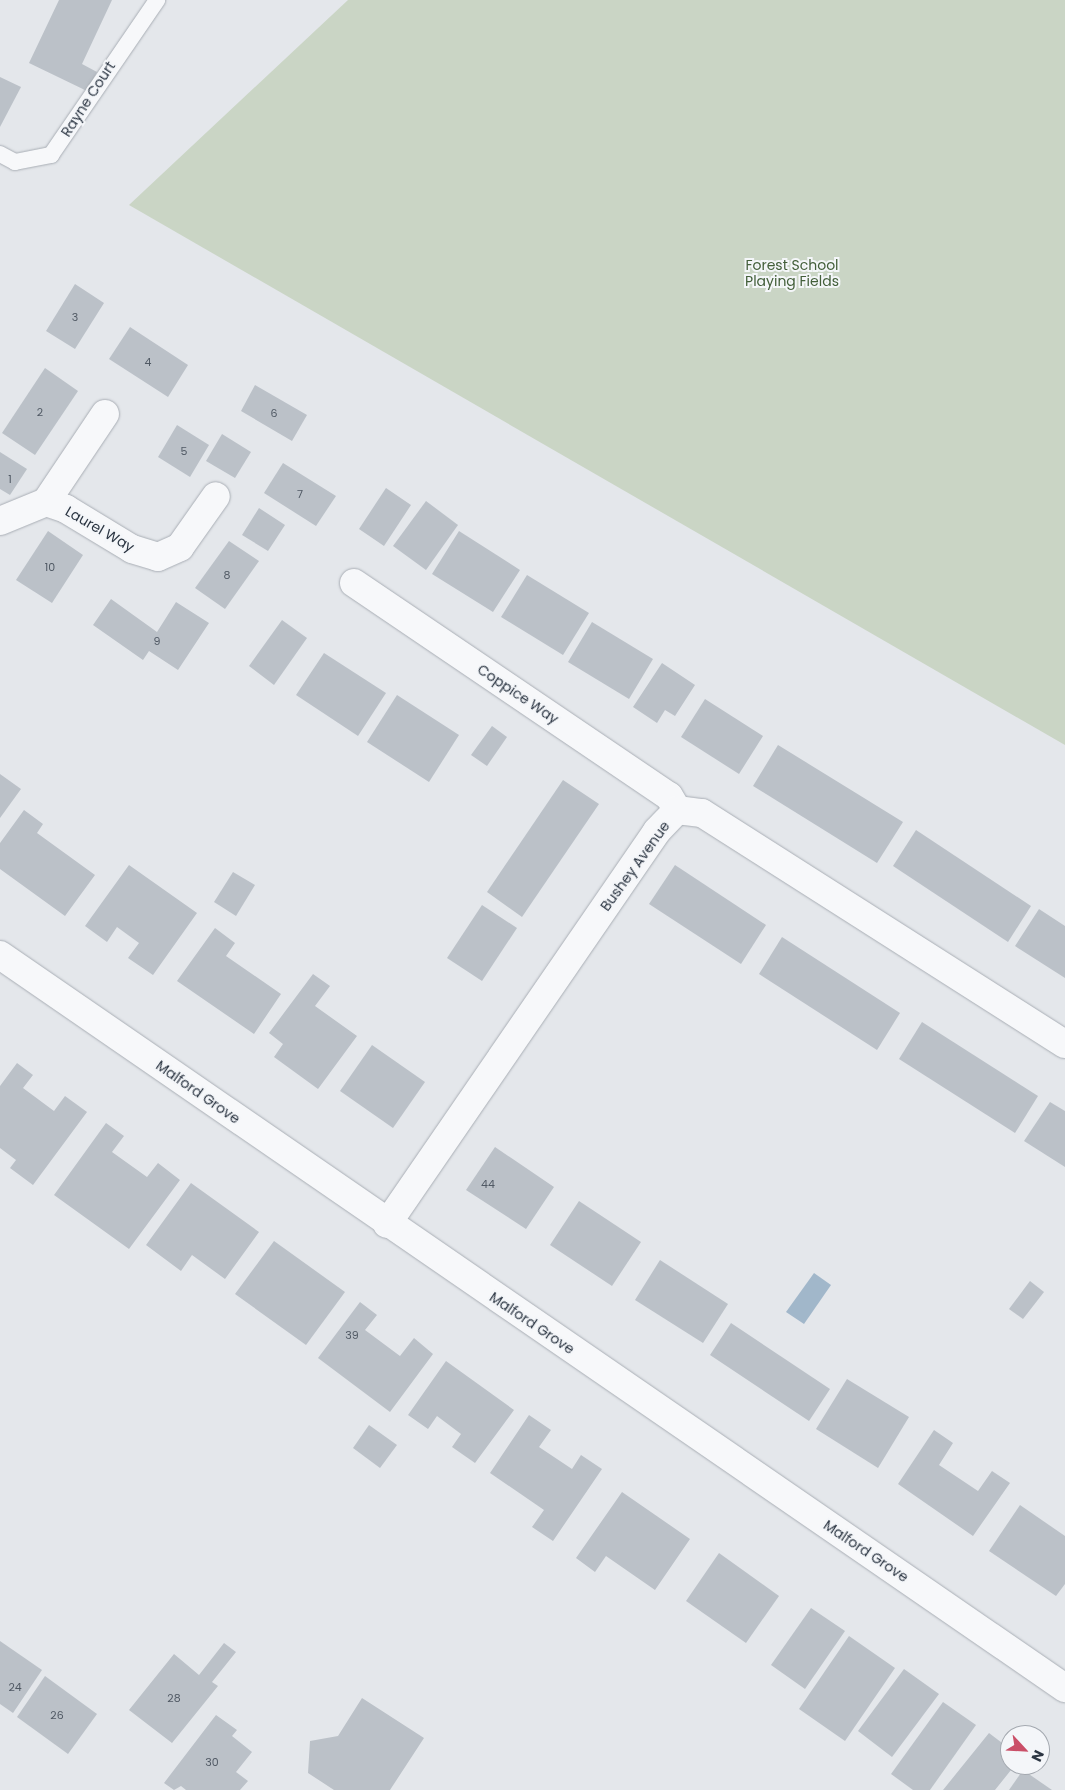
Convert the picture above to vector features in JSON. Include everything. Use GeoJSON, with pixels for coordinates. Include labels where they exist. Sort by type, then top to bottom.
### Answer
{"type":"FeatureCollection","features":[{"type":"Feature","properties":{"kind":"street"},"geometry":{"type":"LineString","coordinates":[[0,521],[46,502],[104,414]]}},
{"type":"Feature","properties":{"kind":"street","name":"Laurel Way"},"geometry":{"type":"LineString","coordinates":[[46,502],[66,509],[132,549],[158,557],[180,547],[216,496]]}},
{"type":"Feature","properties":{"kind":"street","name":"Coppice Way"},"geometry":{"type":"LineString","coordinates":[[354,583],[669,796],[677,810]]}},
{"type":"Feature","properties":{"kind":"street","name":"Bushey Avenue"},"geometry":{"type":"LineString","coordinates":[[388,1224],[657,832],[677,810],[702,813],[1065,1044]]}},
{"type":"Feature","properties":{"kind":"street","name":"Malford Grove"},"geometry":{"type":"LineString","coordinates":[[0,955],[388,1224],[1065,1688]]}},
{"type":"Feature","properties":{"kind":"lane","name":"Rayne Court"},"geometry":{"type":"LineString","coordinates":[[1,156],[15,162],[51,155],[157,0]]}},
{"type":"Feature","properties":{"kind":"green space","name":"Forest School Playing Fields"},"geometry":{"type":"Polygon","coordinates":[[[348,0],[1065,0],[1065,745],[129,205],[348,0]]]}},
{"type":"Feature","properties":{"kind":"water"},"geometry":{"type":"Polygon","coordinates":[[[814,1273],[831,1285],[804,1324],[786,1312],[814,1273]]]}},
{"type":"Feature","properties":{"kind":"building"},"geometry":{"type":"Polygon","coordinates":[[[59,0],[112,0],[82,64],[97,72],[87,91],[29,63],[59,0]]]}},
{"type":"Feature","properties":{"kind":"building"},"geometry":{"type":"Polygon","coordinates":[[[0,77],[21,87],[0,127],[0,77]]]}},
{"type":"Feature","properties":{"kind":"building"},"geometry":{"type":"Polygon","coordinates":[[[75,284],[104,303],[75,349],[46,331],[75,284]]]}},
{"type":"Feature","properties":{"kind":"building"},"geometry":{"type":"Polygon","coordinates":[[[130,327],[188,365],[168,397],[109,359],[130,327]]]}},
{"type":"Feature","properties":{"kind":"building"},"geometry":{"type":"Polygon","coordinates":[[[45,368],[78,391],[35,455],[2,433],[45,368]]]}},
{"type":"Feature","properties":{"kind":"building"},"geometry":{"type":"Polygon","coordinates":[[[255,385],[307,415],[292,441],[241,411],[255,385]]]}},
{"type":"Feature","properties":{"kind":"building"},"geometry":{"type":"Polygon","coordinates":[[[177,425],[209,445],[190,477],[158,457],[177,425]]]}},
{"type":"Feature","properties":{"kind":"building"},"geometry":{"type":"Polygon","coordinates":[[[222,434],[251,452],[235,478],[206,461],[222,434]]]}},
{"type":"Feature","properties":{"kind":"building"},"geometry":{"type":"Polygon","coordinates":[[[0,452],[27,469],[10,495],[0,489],[0,452]]]}},
{"type":"Feature","properties":{"kind":"building"},"geometry":{"type":"Polygon","coordinates":[[[283,463],[336,496],[316,526],[264,493],[283,463]]]}},
{"type":"Feature","properties":{"kind":"building"},"geometry":{"type":"Polygon","coordinates":[[[386,488],[411,505],[384,546],[359,529],[386,488]]]}},
{"type":"Feature","properties":{"kind":"building"},"geometry":{"type":"Polygon","coordinates":[[[426,501],[458,525],[426,570],[393,546],[426,501]]]}},
{"type":"Feature","properties":{"kind":"building"},"geometry":{"type":"Polygon","coordinates":[[[259,508],[285,525],[268,551],[242,535],[259,508]]]}},
{"type":"Feature","properties":{"kind":"building"},"geometry":{"type":"Polygon","coordinates":[[[48,531],[83,555],[52,603],[16,580],[48,531]]]}},
{"type":"Feature","properties":{"kind":"building"},"geometry":{"type":"Polygon","coordinates":[[[459,531],[520,570],[493,612],[432,574],[459,531]]]}},
{"type":"Feature","properties":{"kind":"building"},"geometry":{"type":"Polygon","coordinates":[[[229,541],[259,561],[225,609],[195,588],[229,541]]]}},
{"type":"Feature","properties":{"kind":"building"},"geometry":{"type":"Polygon","coordinates":[[[527,575],[589,613],[563,655],[501,617],[527,575]]]}},
{"type":"Feature","properties":{"kind":"building"},"geometry":{"type":"Polygon","coordinates":[[[111,599],[157,632],[176,602],[209,623],[178,670],[149,651],[143,660],[93,625],[111,599]]]}},
{"type":"Feature","properties":{"kind":"building"},"geometry":{"type":"Polygon","coordinates":[[[282,620],[307,638],[274,685],[249,666],[282,620]]]}},
{"type":"Feature","properties":{"kind":"building"},"geometry":{"type":"Polygon","coordinates":[[[592,622],[653,659],[629,699],[568,662],[592,622]]]}},
{"type":"Feature","properties":{"kind":"building"},"geometry":{"type":"Polygon","coordinates":[[[324,653],[386,693],[358,736],[296,695],[324,653]]]}},
{"type":"Feature","properties":{"kind":"building"},"geometry":{"type":"Polygon","coordinates":[[[662,663],[695,685],[675,716],[665,710],[657,723],[633,707],[662,663]]]}},
{"type":"Feature","properties":{"kind":"building"},"geometry":{"type":"Polygon","coordinates":[[[397,695],[459,735],[429,782],[367,742],[397,695]]]}},
{"type":"Feature","properties":{"kind":"building"},"geometry":{"type":"Polygon","coordinates":[[[705,699],[763,736],[739,774],[681,737],[705,699]]]}},
{"type":"Feature","properties":{"kind":"building"},"geometry":{"type":"Polygon","coordinates":[[[492,726],[507,737],[487,766],[471,755],[492,726]]]}},
{"type":"Feature","properties":{"kind":"building"},"geometry":{"type":"Polygon","coordinates":[[[778,745],[903,822],[877,863],[753,786],[778,745]]]}},
{"type":"Feature","properties":{"kind":"building"},"geometry":{"type":"Polygon","coordinates":[[[0,774],[21,789],[0,818],[0,774]]]}},
{"type":"Feature","properties":{"kind":"building"},"geometry":{"type":"Polygon","coordinates":[[[563,780],[599,804],[522,917],[487,892],[563,780]]]}},
{"type":"Feature","properties":{"kind":"building"},"geometry":{"type":"Polygon","coordinates":[[[24,810],[43,824],[37,833],[95,875],[65,916],[0,869],[0,843],[24,810]]]}},
{"type":"Feature","properties":{"kind":"building"},"geometry":{"type":"Polygon","coordinates":[[[916,830],[1031,906],[1008,942],[893,866],[916,830]]]}},
{"type":"Feature","properties":{"kind":"building"},"geometry":{"type":"Polygon","coordinates":[[[129,865],[197,913],[153,975],[128,958],[139,943],[117,927],[107,942],[85,926],[129,865]]]}},
{"type":"Feature","properties":{"kind":"building"},"geometry":{"type":"Polygon","coordinates":[[[675,865],[766,925],[741,964],[649,904],[675,865]]]}},
{"type":"Feature","properties":{"kind":"building"},"geometry":{"type":"Polygon","coordinates":[[[233,872],[255,885],[236,916],[214,902],[233,872]]]}},
{"type":"Feature","properties":{"kind":"building"},"geometry":{"type":"Polygon","coordinates":[[[482,905],[517,928],[482,981],[447,958],[482,905]]]}},
{"type":"Feature","properties":{"kind":"building"},"geometry":{"type":"Polygon","coordinates":[[[1039,909],[1065,926],[1065,978],[1015,946],[1039,909]]]}},
{"type":"Feature","properties":{"kind":"building"},"geometry":{"type":"Polygon","coordinates":[[[215,928],[235,943],[226,956],[281,994],[254,1034],[177,981],[215,928]]]}},
{"type":"Feature","properties":{"kind":"building"},"geometry":{"type":"Polygon","coordinates":[[[782,937],[900,1013],[877,1050],[759,974],[782,937]]]}},
{"type":"Feature","properties":{"kind":"building"},"geometry":{"type":"Polygon","coordinates":[[[313,974],[330,986],[315,1006],[357,1036],[318,1089],[274,1057],[283,1044],[269,1033],[313,974]]]}},
{"type":"Feature","properties":{"kind":"building"},"geometry":{"type":"Polygon","coordinates":[[[922,1022],[1038,1096],[1015,1133],[899,1059],[922,1022]]]}},
{"type":"Feature","properties":{"kind":"building"},"geometry":{"type":"Polygon","coordinates":[[[372,1045],[425,1082],[393,1128],[340,1091],[372,1045]]]}},
{"type":"Feature","properties":{"kind":"building"},"geometry":{"type":"Polygon","coordinates":[[[17,1063],[33,1075],[23,1088],[54,1111],[65,1096],[87,1112],[33,1185],[10,1168],[16,1160],[0,1148],[0,1086],[17,1063]]]}},
{"type":"Feature","properties":{"kind":"building"},"geometry":{"type":"Polygon","coordinates":[[[1050,1102],[1065,1111],[1065,1167],[1024,1141],[1050,1102]]]}},
{"type":"Feature","properties":{"kind":"building"},"geometry":{"type":"Polygon","coordinates":[[[106,1123],[124,1136],[112,1152],[147,1177],[158,1163],[180,1180],[129,1249],[54,1195],[106,1123]]]}},
{"type":"Feature","properties":{"kind":"building"},"geometry":{"type":"Polygon","coordinates":[[[495,1147],[554,1187],[526,1229],[466,1190],[495,1147]]]}},
{"type":"Feature","properties":{"kind":"building"},"geometry":{"type":"Polygon","coordinates":[[[191,1183],[259,1232],[225,1279],[192,1255],[181,1271],[146,1245],[191,1183]]]}},
{"type":"Feature","properties":{"kind":"building"},"geometry":{"type":"Polygon","coordinates":[[[579,1201],[641,1242],[612,1286],[550,1245],[579,1201]]]}},
{"type":"Feature","properties":{"kind":"building"},"geometry":{"type":"Polygon","coordinates":[[[274,1241],[345,1292],[306,1345],[235,1294],[274,1241]]]}},
{"type":"Feature","properties":{"kind":"building"},"geometry":{"type":"Polygon","coordinates":[[[660,1260],[728,1304],[703,1343],[635,1300],[660,1260]]]}},
{"type":"Feature","properties":{"kind":"building"},"geometry":{"type":"Polygon","coordinates":[[[1030,1281],[1044,1292],[1023,1319],[1009,1309],[1030,1281]]]}},
{"type":"Feature","properties":{"kind":"building"},"geometry":{"type":"Polygon","coordinates":[[[360,1302],[377,1315],[365,1330],[400,1356],[414,1338],[433,1354],[390,1412],[318,1358],[360,1302]]]}},
{"type":"Feature","properties":{"kind":"building"},"geometry":{"type":"Polygon","coordinates":[[[731,1323],[830,1389],[809,1421],[710,1355],[731,1323]]]}},
{"type":"Feature","properties":{"kind":"building"},"geometry":{"type":"Polygon","coordinates":[[[446,1361],[514,1410],[475,1463],[452,1447],[461,1434],[437,1416],[428,1429],[408,1415],[446,1361]]]}},
{"type":"Feature","properties":{"kind":"building"},"geometry":{"type":"Polygon","coordinates":[[[847,1379],[909,1417],[878,1468],[816,1429],[847,1379]]]}},
{"type":"Feature","properties":{"kind":"building"},"geometry":{"type":"Polygon","coordinates":[[[529,1415],[551,1430],[539,1447],[572,1469],[581,1455],[602,1469],[553,1541],[532,1527],[544,1510],[490,1473],[529,1415]]]}},
{"type":"Feature","properties":{"kind":"building"},"geometry":{"type":"Polygon","coordinates":[[[369,1425],[397,1445],[380,1468],[353,1448],[369,1425]]]}},
{"type":"Feature","properties":{"kind":"building"},"geometry":{"type":"Polygon","coordinates":[[[934,1430],[953,1443],[939,1465],[978,1491],[992,1471],[1010,1483],[973,1536],[898,1484],[934,1430]]]}},
{"type":"Feature","properties":{"kind":"building"},"geometry":{"type":"Polygon","coordinates":[[[622,1492],[690,1539],[655,1590],[606,1556],[595,1572],[576,1558],[622,1492]]]}},
{"type":"Feature","properties":{"kind":"building"},"geometry":{"type":"Polygon","coordinates":[[[1020,1505],[1065,1536],[1065,1584],[1056,1596],[989,1551],[1020,1505]]]}},
{"type":"Feature","properties":{"kind":"building"},"geometry":{"type":"Polygon","coordinates":[[[719,1553],[779,1596],[746,1643],[686,1601],[719,1553]]]}},
{"type":"Feature","properties":{"kind":"building"},"geometry":{"type":"Polygon","coordinates":[[[811,1608],[845,1631],[805,1689],[771,1665],[811,1608]]]}},
{"type":"Feature","properties":{"kind":"building"},"geometry":{"type":"Polygon","coordinates":[[[849,1636],[895,1668],[845,1741],[799,1709],[849,1636]]]}},
{"type":"Feature","properties":{"kind":"building"},"geometry":{"type":"Polygon","coordinates":[[[0,1641],[42,1670],[13,1713],[0,1704],[0,1641]]]}},
{"type":"Feature","properties":{"kind":"building"},"geometry":{"type":"Polygon","coordinates":[[[224,1643],[236,1652],[212,1682],[218,1686],[172,1743],[129,1710],[174,1654],[199,1675],[224,1643]]]}},
{"type":"Feature","properties":{"kind":"building"},"geometry":{"type":"Polygon","coordinates":[[[904,1669],[939,1694],[892,1757],[858,1731],[904,1669]]]}},
{"type":"Feature","properties":{"kind":"building"},"geometry":{"type":"Polygon","coordinates":[[[45,1676],[97,1714],[68,1754],[17,1717],[45,1676]]]}},
{"type":"Feature","properties":{"kind":"building"},"geometry":{"type":"Polygon","coordinates":[[[362,1698],[424,1738],[390,1790],[334,1790],[308,1773],[310,1741],[338,1736],[362,1698]]]}},
{"type":"Feature","properties":{"kind":"building"},"geometry":{"type":"Polygon","coordinates":[[[943,1702],[976,1725],[930,1790],[913,1790],[891,1774],[943,1702]]]}},
{"type":"Feature","properties":{"kind":"building"},"geometry":{"type":"Polygon","coordinates":[[[216,1715],[237,1730],[232,1736],[252,1752],[236,1772],[248,1781],[240,1790],[186,1790],[181,1786],[174,1790],[164,1783],[216,1715]]]}},
{"type":"Feature","properties":{"kind":"building"},"geometry":{"type":"Polygon","coordinates":[[[989,1733],[1000,1741],[1000,1775],[1007,1775],[995,1790],[943,1790],[989,1733]]]}},
{"type":"Feature","properties":{"kind":"building"},"geometry":{"type":"Polygon","coordinates":[[[1020,1775],[1030,1775],[1052,1790],[1009,1790],[1020,1775]]]}}]}
